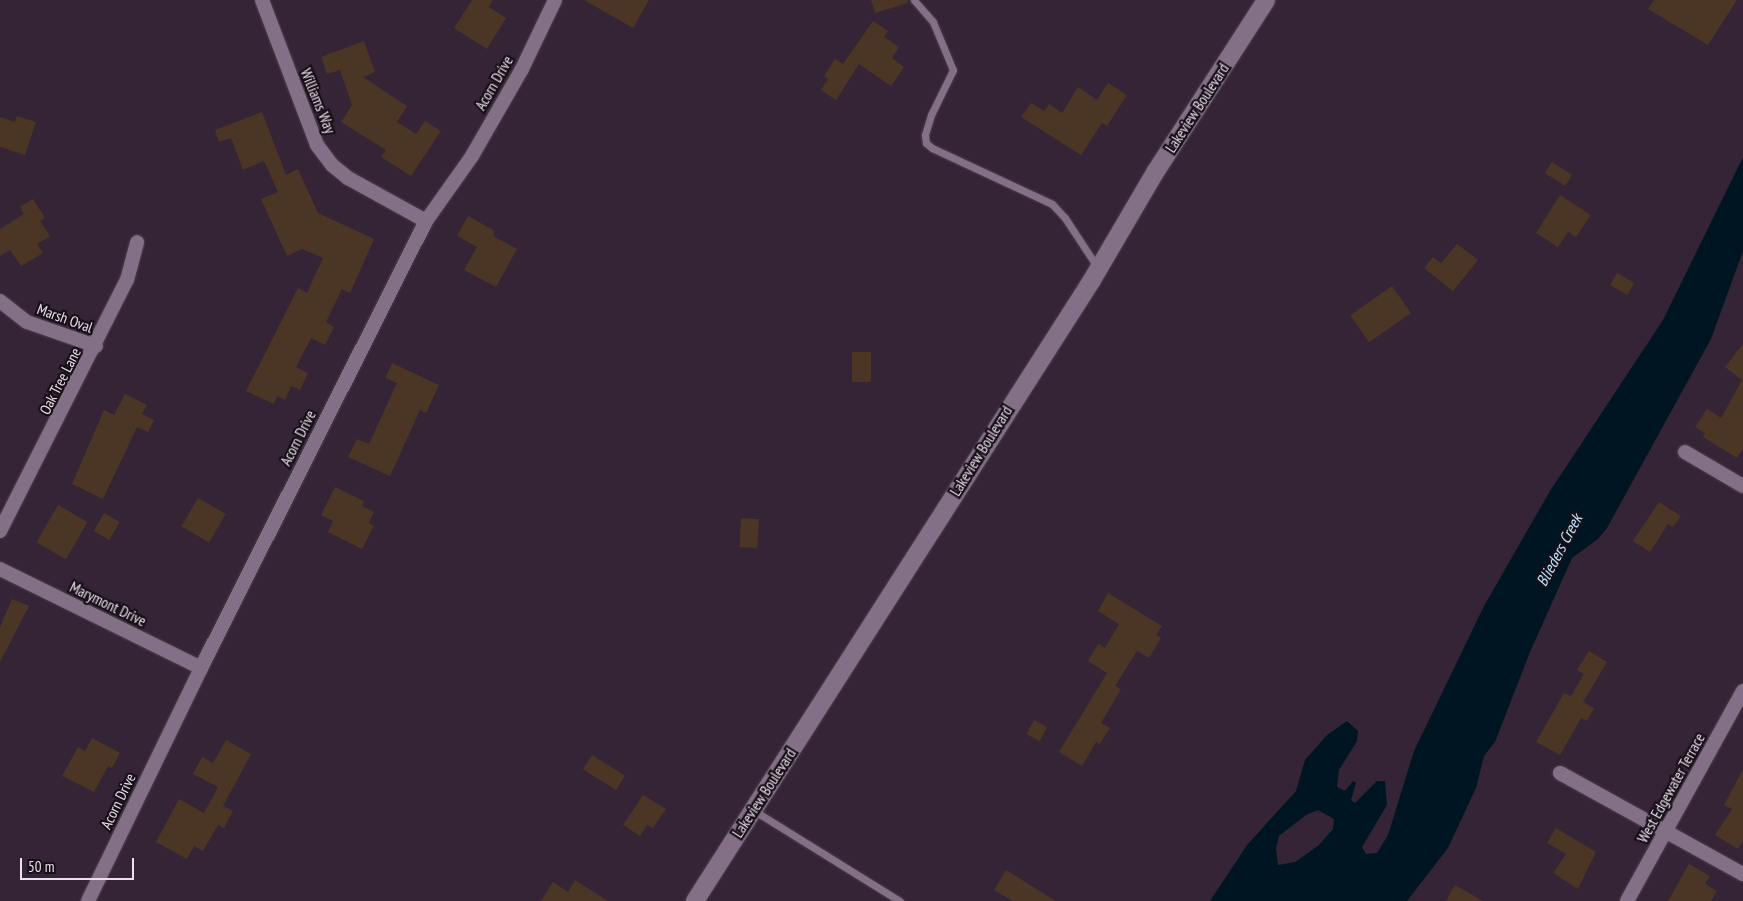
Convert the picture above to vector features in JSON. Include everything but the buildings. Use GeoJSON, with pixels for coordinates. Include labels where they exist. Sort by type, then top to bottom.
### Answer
{"type":"FeatureCollection","features":[{"type":"Feature","properties":{"kind":"street","name":"Williams Way"},"geometry":{"type":"LineString","coordinates":[[262,0],[322,152],[348,178],[426,222]]}},
{"type":"Feature","properties":{"kind":"street","name":"Acorn Drive"},"geometry":{"type":"LineString","coordinates":[[88,901],[201,668],[426,222],[472,156],[522,70],[555,0]]}},
{"type":"Feature","properties":{"kind":"street","name":"Lakeview Boulevard"},"geometry":{"type":"LineString","coordinates":[[695,901],[1098,269],[1156,171],[1266,0]]}},
{"type":"Feature","properties":{"kind":"street","name":"Oak Tree Lane"},"geometry":{"type":"LineString","coordinates":[[0,531],[96,346],[127,280],[137,242]]}},
{"type":"Feature","properties":{"kind":"street","name":"Marsh Oval"},"geometry":{"type":"LineString","coordinates":[[0,301],[27,322],[96,346]]}},
{"type":"Feature","properties":{"kind":"street"},"geometry":{"type":"LineString","coordinates":[[1685,452],[1743,486]]}},
{"type":"Feature","properties":{"kind":"street","name":"Marymont Drive"},"geometry":{"type":"LineString","coordinates":[[0,569],[201,668]]}},
{"type":"Feature","properties":{"kind":"street","name":"West Edgewater Terrace"},"geometry":{"type":"LineString","coordinates":[[1627,901],[1743,690]]}},
{"type":"Feature","properties":{"kind":"street"},"geometry":{"type":"LineString","coordinates":[[1560,773],[1743,874]]}},
{"type":"Feature","properties":{"kind":"lane"},"geometry":{"type":"LineString","coordinates":[[914,0],[933,22],[953,70],[930,115],[925,135],[926,143],[932,148],[1052,204],[1065,218],[1098,269]]}},
{"type":"Feature","properties":{"kind":"lane"},"geometry":{"type":"LineString","coordinates":[[753,810],[900,901]]}},
{"type":"Feature","properties":{"kind":"water","name":"Blieders Creek"},"geometry":{"type":"Polygon","coordinates":[[[1743,157],[1743,251],[1711,339],[1607,528],[1598,539],[1572,558],[1530,652],[1495,742],[1484,756],[1476,788],[1448,848],[1407,901],[1210,901],[1247,845],[1296,791],[1305,760],[1327,735],[1347,721],[1358,731],[1357,741],[1339,770],[1337,787],[1345,791],[1353,781],[1356,783],[1351,800],[1355,803],[1377,781],[1385,781],[1387,805],[1362,847],[1366,854],[1377,853],[1388,835],[1414,751],[1484,606],[1550,491],[1663,320],[1743,157]],[[1318,810],[1306,815],[1279,836],[1276,848],[1278,865],[1295,862],[1319,845],[1333,829],[1334,819],[1318,810]]]}}]}
